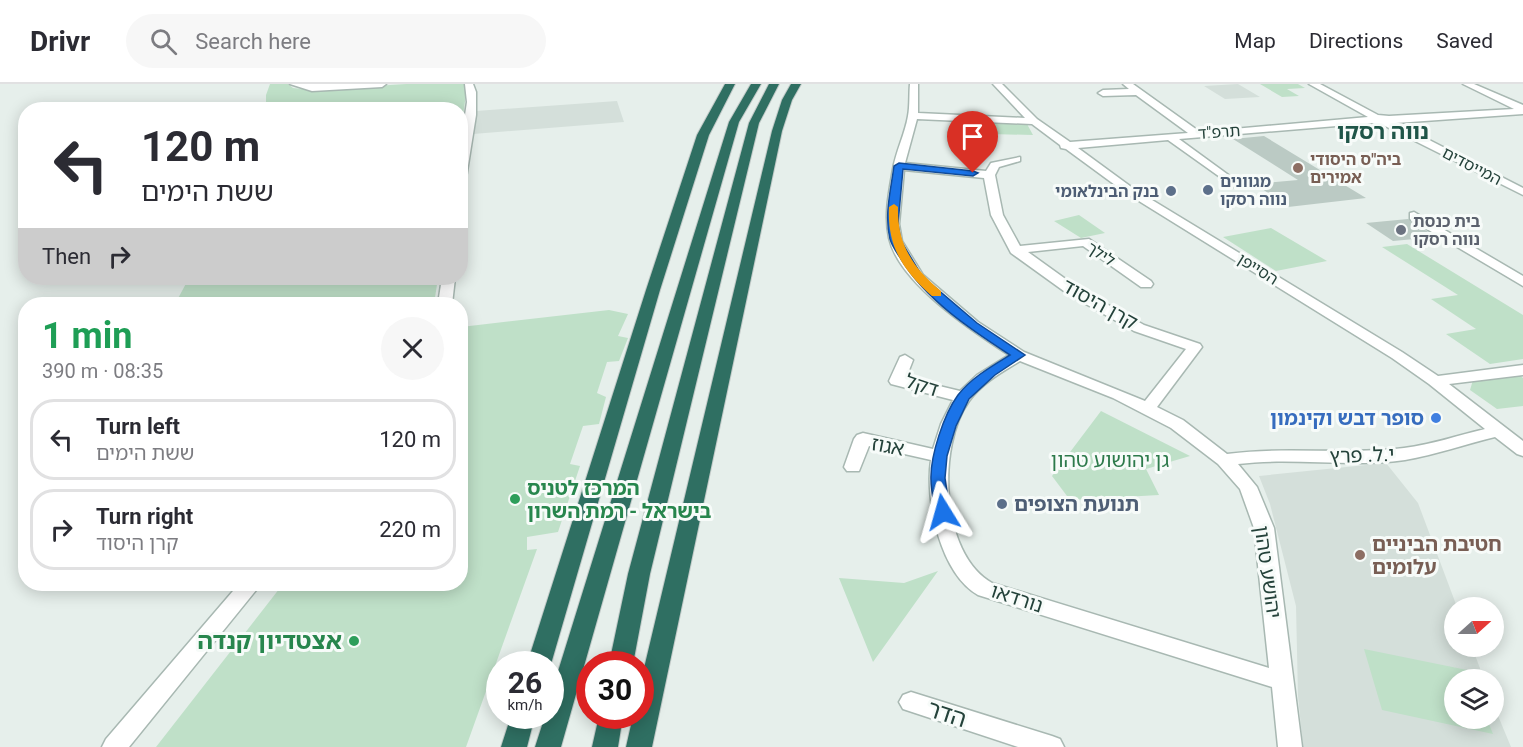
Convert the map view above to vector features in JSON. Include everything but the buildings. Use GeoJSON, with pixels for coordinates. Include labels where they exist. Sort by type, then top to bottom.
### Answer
{"type":"FeatureCollection","features":[{"type":"Feature","properties":{"kind":"highway"},"geometry":{"type":"LineString","coordinates":[[542,651],[649,302],[704,135],[730,84]]}},
{"type":"Feature","properties":{"kind":"highway"},"geometry":{"type":"LineString","coordinates":[[548,747],[734,122],[756,84]]}},
{"type":"Feature","properties":{"kind":"highway"},"geometry":{"type":"LineString","coordinates":[[624,651],[639,574],[754,123],[774,84]]}},
{"type":"Feature","properties":{"kind":"highway"},"geometry":{"type":"LineString","coordinates":[[639,747],[777,131],[787,100],[796,84]]}},
{"type":"Feature","properties":{"kind":"highway"},"geometry":{"type":"LineString","coordinates":[[777,131],[806,84]]}},
{"type":"Feature","properties":{"kind":"highway"},"geometry":{"type":"LineString","coordinates":[[514,747],[520,729]]}},
{"type":"Feature","properties":{"kind":"highway"},"geometry":{"type":"LineString","coordinates":[[605,747],[608,729]]}},
{"type":"Feature","properties":{"kind":"street"},"geometry":{"type":"LineString","coordinates":[[294,84],[312,88],[382,84]]}},
{"type":"Feature","properties":{"kind":"street"},"geometry":{"type":"LineString","coordinates":[[468,129],[472,90],[469,84]]}},
{"type":"Feature","properties":{"kind":"street","name":"יהושע טהון"},"geometry":{"type":"LineString","coordinates":[[914,84],[912,116],[899,166],[893,224],[896,241],[903,257],[918,278],[973,326],[1019,355],[1148,408],[1178,424],[1224,460],[1248,487],[1264,528],[1290,747]]}},
{"type":"Feature","properties":{"kind":"street","name":"הסייפן"},"geometry":{"type":"LineString","coordinates":[[997,84],[1034,122],[1065,146],[1179,221],[1388,349],[1435,381],[1523,450]]}},
{"type":"Feature","properties":{"kind":"street"},"geometry":{"type":"LineString","coordinates":[[1127,84],[1197,134]]}},
{"type":"Feature","properties":{"kind":"street"},"geometry":{"type":"LineString","coordinates":[[1313,84],[1374,118],[1388,121],[1523,110]]}},
{"type":"Feature","properties":{"kind":"street"},"geometry":{"type":"LineString","coordinates":[[1467,84],[1523,110]]}},
{"type":"Feature","properties":{"kind":"street"},"geometry":{"type":"LineString","coordinates":[[1484,84],[1523,101]]}},
{"type":"Feature","properties":{"kind":"street"},"geometry":{"type":"LineString","coordinates":[[1103,93],[1136,92]]}},
{"type":"Feature","properties":{"kind":"street"},"geometry":{"type":"LineString","coordinates":[[912,116],[1034,122]]}},
{"type":"Feature","properties":{"kind":"street","name":"תרפ\"ד"},"geometry":{"type":"LineString","coordinates":[[1065,146],[1374,118]]}},
{"type":"Feature","properties":{"kind":"street","name":"המייסדים"},"geometry":{"type":"LineString","coordinates":[[1388,121],[1523,192]]}},
{"type":"Feature","properties":{"kind":"street"},"geometry":{"type":"LineString","coordinates":[[1168,136],[1234,184]]}},
{"type":"Feature","properties":{"kind":"street"},"geometry":{"type":"LineString","coordinates":[[899,166],[990,175],[995,165],[1016,159]]}},
{"type":"Feature","properties":{"kind":"street","name":"קרן היסוד"},"geometry":{"type":"LineString","coordinates":[[990,175],[997,215],[1016,250],[1073,291],[1139,328],[1195,347],[1148,408]]}},
{"type":"Feature","properties":{"kind":"street"},"geometry":{"type":"LineString","coordinates":[[1414,216],[1523,282]]}},
{"type":"Feature","properties":{"kind":"street","name":"לילך"},"geometry":{"type":"LineString","coordinates":[[1016,250],[1084,242],[1146,284]]}},
{"type":"Feature","properties":{"kind":"street","name":"נורדאו"},"geometry":{"type":"LineString","coordinates":[[1019,355],[991,372],[963,397],[940,456],[938,478],[943,512],[952,545],[971,580],[985,589],[1282,681]]}},
{"type":"Feature","properties":{"kind":"street","name":"דקל"},"geometry":{"type":"LineString","coordinates":[[905,360],[897,381],[963,397]]}},
{"type":"Feature","properties":{"kind":"street"},"geometry":{"type":"LineString","coordinates":[[1435,381],[1523,370]]}},
{"type":"Feature","properties":{"kind":"street","name":"י.ל. פרץ"},"geometry":{"type":"LineString","coordinates":[[1224,460],[1262,455],[1327,457],[1405,454],[1497,431]]}},
{"type":"Feature","properties":{"kind":"street","name":"אגוז"},"geometry":{"type":"LineString","coordinates":[[853,467],[863,439],[940,456]]}},
{"type":"Feature","properties":{"kind":"street"},"geometry":{"type":"LineString","coordinates":[[114,747],[245,591]]}},
{"type":"Feature","properties":{"kind":"street","name":"הדר"},"geometry":{"type":"LineString","coordinates":[[911,702],[1052,747]]}},
{"type":"Feature","properties":{"kind":"shaded area"},"geometry":{"type":"Polygon","coordinates":[[[1238,84],[1260,97],[1225,99],[1204,86],[1238,84]]]}},
{"type":"Feature","properties":{"kind":"shaded area"},"geometry":{"type":"Polygon","coordinates":[[[617,101],[624,122],[473,134],[476,111],[617,101]]]}},
{"type":"Feature","properties":{"kind":"shaded area","name":"חטיבת הביניים עלומים"},"geometry":{"type":"Polygon","coordinates":[[[1386,463],[1418,503],[1453,597],[1444,597],[1444,657],[1476,657],[1480,669],[1444,669],[1444,729],[1504,729],[1511,747],[1303,747],[1298,696],[1296,606],[1270,504],[1259,476],[1386,463]]]}},
{"type":"Feature","properties":{"kind":"green space"},"geometry":{"type":"Polygon","coordinates":[[[270,84],[288,84],[293,88],[312,90],[406,84],[464,84],[467,87],[465,102],[266,102],[270,84]]]}},
{"type":"Feature","properties":{"kind":"green space"},"geometry":{"type":"Polygon","coordinates":[[[1260,84],[1298,84],[1305,88],[1287,89],[1299,96],[1282,97],[1260,84]]]}},
{"type":"Feature","properties":{"kind":"green space"},"geometry":{"type":"Polygon","coordinates":[[[985,123],[1027,124],[1033,135],[990,134],[985,123]]]}},
{"type":"Feature","properties":{"kind":"green space"},"geometry":{"type":"Polygon","coordinates":[[[1079,215],[1105,233],[1081,238],[1054,221],[1079,215]]]}},
{"type":"Feature","properties":{"kind":"green space"},"geometry":{"type":"Polygon","coordinates":[[[1271,228],[1327,261],[1276,271],[1223,237],[1271,228]]]}},
{"type":"Feature","properties":{"kind":"green space"},"geometry":{"type":"Polygon","coordinates":[[[1407,244],[1523,315],[1523,359],[1490,364],[1446,334],[1476,329],[1431,299],[1458,295],[1382,247],[1407,244]]]}},
{"type":"Feature","properties":{"kind":"green space"},"geometry":{"type":"Polygon","coordinates":[[[185,285],[437,285],[435,297],[179,297],[185,285]]]}},
{"type":"Feature","properties":{"kind":"green space","name":"המרכז לטניס בישראל - רמת השרון"},"geometry":{"type":"Polygon","coordinates":[[[609,310],[628,314],[618,336],[628,338],[619,361],[607,362],[597,393],[606,397],[599,424],[583,426],[570,464],[580,466],[558,532],[527,537],[527,550],[537,549],[500,651],[486,651],[486,691],[466,747],[156,747],[278,591],[468,591],[468,326],[609,310]]]}},
{"type":"Feature","properties":{"kind":"green space"},"geometry":{"type":"Polygon","coordinates":[[[1519,375],[1523,378],[1523,406],[1497,409],[1470,390],[1473,380],[1519,375]]]}},
{"type":"Feature","properties":{"kind":"green space","name":"גן יהושוע טהון"},"geometry":{"type":"Polygon","coordinates":[[[1101,411],[1190,456],[1146,469],[1159,495],[1070,500],[1052,476],[1101,411]]]}},
{"type":"Feature","properties":{"kind":"green space"},"geometry":{"type":"Polygon","coordinates":[[[938,571],[873,662],[839,578],[904,583],[938,571]]]}},
{"type":"Feature","properties":{"kind":"green space"},"geometry":{"type":"Polygon","coordinates":[[[1364,649],[1462,669],[1444,669],[1444,723],[1382,710],[1364,649]]]}},
{"type":"Feature","properties":{"kind":"green space"},"geometry":{"type":"Polygon","coordinates":[[[1470,729],[1491,729],[1493,734],[1470,729]]]}},
{"type":"Feature","properties":{"kind":"slow traffic"},"geometry":{"type":"LineString","coordinates":[[894,207],[893,224],[896,241],[903,257],[918,278],[936,294]]}},
{"type":"Feature","properties":{"kind":"place","name":"ביה\"ס היסודי אמירים"},"geometry":{"type":"Point","coordinates":[1298,168]}},
{"type":"Feature","properties":{"kind":"place","name":"מגוונים נווה רסקו"},"geometry":{"type":"Point","coordinates":[1208,190]}},
{"type":"Feature","properties":{"kind":"place","name":"בנק הבינלאומי"},"geometry":{"type":"Point","coordinates":[1171,191]}},
{"type":"Feature","properties":{"kind":"place","name":"בית כנסת נווה רסקו"},"geometry":{"type":"Point","coordinates":[1401,230]}},
{"type":"Feature","properties":{"kind":"place","name":"סופר דבש וקינמון"},"geometry":{"type":"Point","coordinates":[1436,418]}},
{"type":"Feature","properties":{"kind":"place","name":"המרכז לטניס בישראל - רמת השרון"},"geometry":{"type":"Point","coordinates":[515,499]}},
{"type":"Feature","properties":{"kind":"place","name":"תנועת הצופים"},"geometry":{"type":"Point","coordinates":[1002,504]}},
{"type":"Feature","properties":{"kind":"place","name":"חטיבת הביניים עלומים"},"geometry":{"type":"Point","coordinates":[1360,555]}},
{"type":"Feature","properties":{"kind":"place","name":"אצטדיון קנדה"},"geometry":{"type":"Point","coordinates":[354,641]}},
{"type":"Feature","properties":{"kind":"district","name":"נווה רסקו"},"geometry":{"type":"Point","coordinates":[1383,131]}},
{"type":"Feature","properties":{"kind":"route"},"geometry":{"type":"LineString","coordinates":[[943,512],[938,478],[940,456],[963,397],[991,372],[1019,355],[973,326],[918,278],[903,257],[896,241],[893,224],[894,199],[899,166],[973,173]]}}]}
